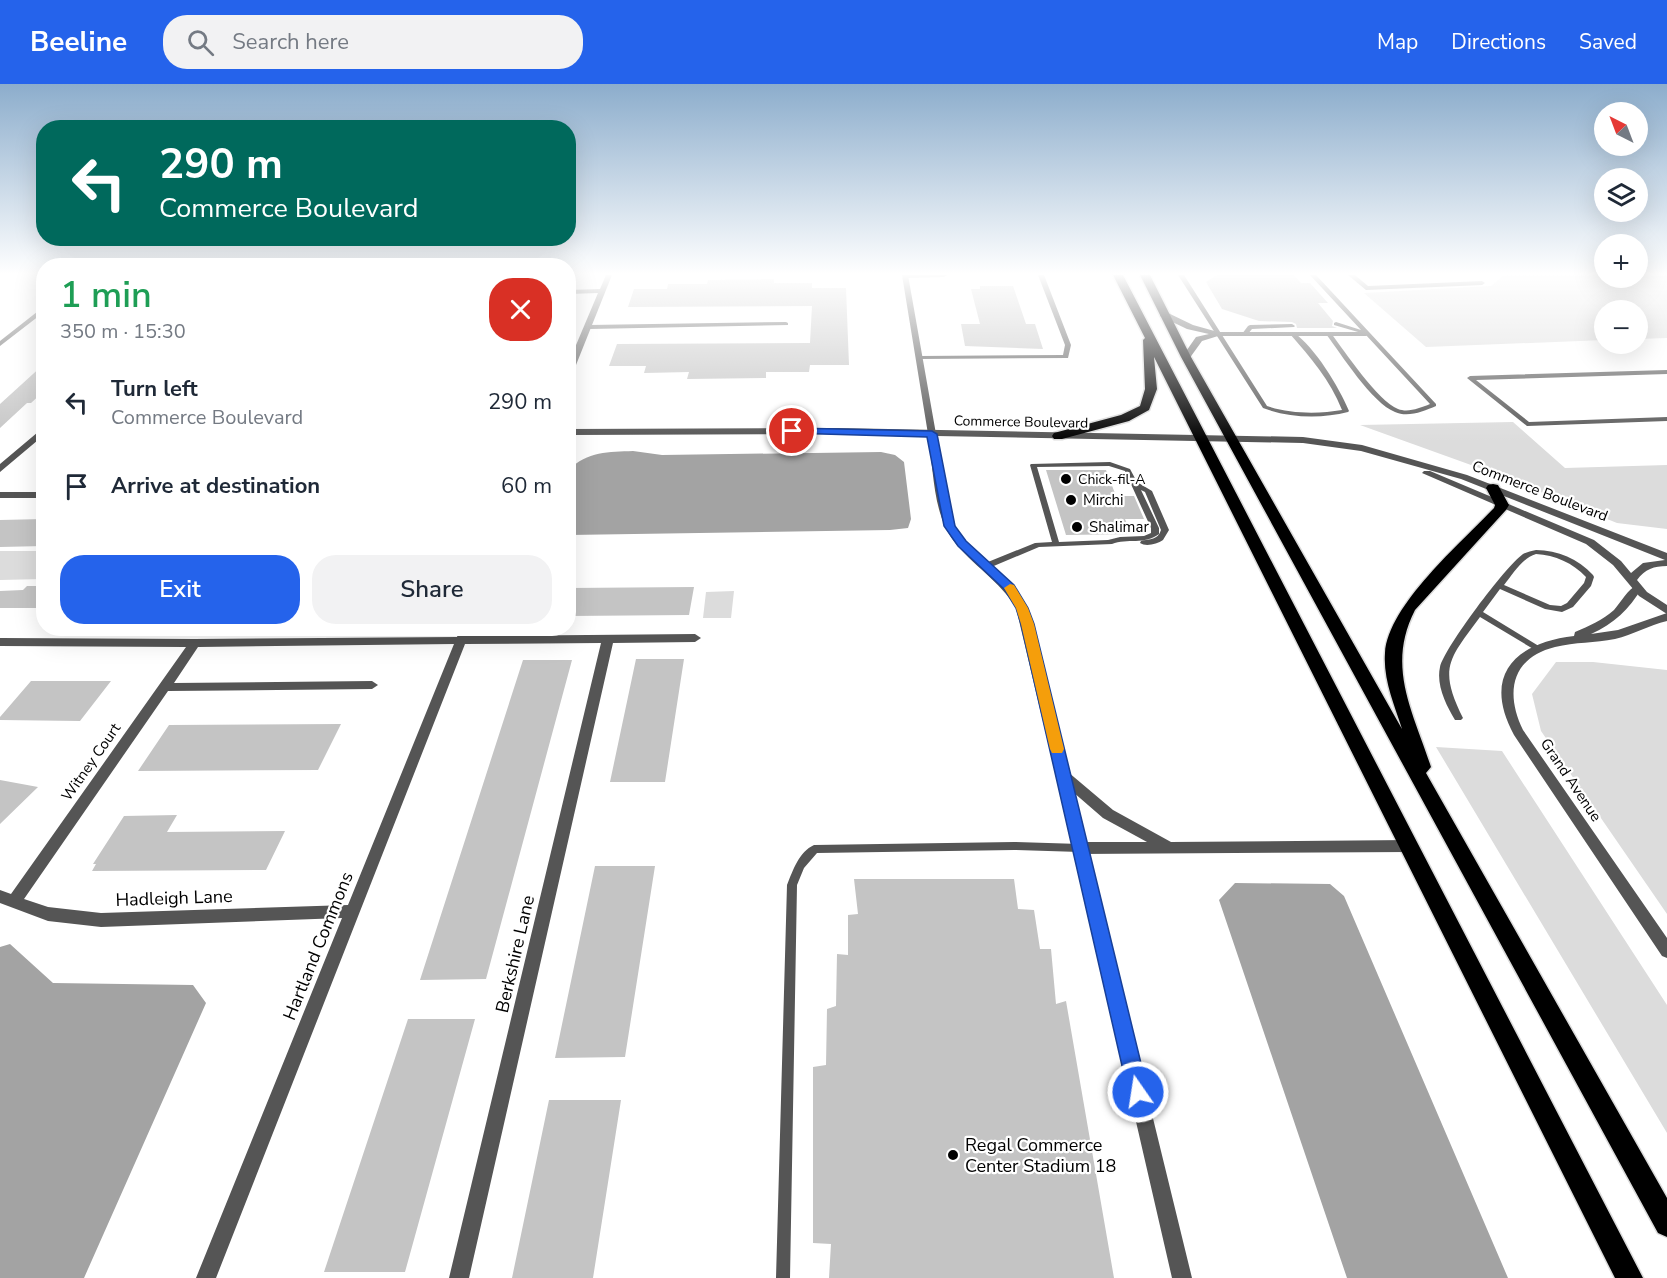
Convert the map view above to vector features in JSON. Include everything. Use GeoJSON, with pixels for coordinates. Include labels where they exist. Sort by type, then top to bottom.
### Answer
{"type":"FeatureCollection","features":[{"type":"Feature","properties":{"kind":"highway"},"geometry":{"type":"LineString","coordinates":[[1171,331],[1667,1224]]}},
{"type":"Feature","properties":{"kind":"highway"},"geometry":{"type":"LineString","coordinates":[[1058,436],[1125,418],[1145,408],[1151,389],[1148,333]]}},
{"type":"Feature","properties":{"kind":"highway"},"geometry":{"type":"LineString","coordinates":[[1148,333],[1629,1278]]}},
{"type":"Feature","properties":{"kind":"highway"},"geometry":{"type":"LineString","coordinates":[[1436,808],[1394,676],[1395,640],[1410,608],[1502,505],[1493,488]]}},
{"type":"Feature","properties":{"kind":"street"},"geometry":{"type":"LineString","coordinates":[[576,357],[587,331]]}},
{"type":"Feature","properties":{"kind":"street"},"geometry":{"type":"LineString","coordinates":[[915,331],[950,526],[962,544],[1009,588],[1022,608],[1182,1278]]}},
{"type":"Feature","properties":{"kind":"street"},"geometry":{"type":"LineString","coordinates":[[1205,331],[1218,334]]}},
{"type":"Feature","properties":{"kind":"street"},"geometry":{"type":"LineString","coordinates":[[1186,357],[1199,339],[1243,331]]}},
{"type":"Feature","properties":{"kind":"street"},"geometry":{"type":"LineString","coordinates":[[1309,331],[1329,334],[1366,334]]}},
{"type":"Feature","properties":{"kind":"street","name":"Commerce Boulevard"},"geometry":{"type":"LineString","coordinates":[[576,432],[837,431],[1303,440],[1334,443],[1464,477],[1667,557]]}},
{"type":"Feature","properties":{"kind":"street"},"geometry":{"type":"LineString","coordinates":[[0,469],[36,437]]}},
{"type":"Feature","properties":{"kind":"street","name":"Commerce Boulevard"},"geometry":{"type":"LineString","coordinates":[[1399,459],[1590,542],[1612,557],[1648,599],[1667,610]]}},
{"type":"Feature","properties":{"kind":"street"},"geometry":{"type":"LineString","coordinates":[[0,495],[36,495]]}},
{"type":"Feature","properties":{"kind":"street"},"geometry":{"type":"LineString","coordinates":[[1579,521],[1667,548]]}},
{"type":"Feature","properties":{"kind":"street"},"geometry":{"type":"LineString","coordinates":[[1634,584],[1642,567],[1667,563]]}},
{"type":"Feature","properties":{"kind":"street","name":"Grand Avenue"},"geometry":{"type":"LineString","coordinates":[[1564,642],[1611,620],[1623,609],[1634,584]]}},
{"type":"Feature","properties":{"kind":"street","name":"Grand Avenue"},"geometry":{"type":"LineString","coordinates":[[1667,617],[1612,635],[1538,648],[1521,660],[1511,674],[1506,692],[1508,711],[1524,742],[1667,951]]}},
{"type":"Feature","properties":{"kind":"street"},"geometry":{"type":"LineString","coordinates":[[0,642],[195,643],[404,636]]}},
{"type":"Feature","properties":{"kind":"street","name":"Hartland Commons"},"geometry":{"type":"LineString","coordinates":[[206,1278],[463,636]]}},
{"type":"Feature","properties":{"kind":"street"},"geometry":{"type":"LineString","coordinates":[[522,636],[608,639],[694,638]]}},
{"type":"Feature","properties":{"kind":"street","name":"Berkshire Lane"},"geometry":{"type":"LineString","coordinates":[[459,1278],[608,639]]}},
{"type":"Feature","properties":{"kind":"street","name":"Witney Court"},"geometry":{"type":"LineString","coordinates":[[7,898],[195,643]]}},
{"type":"Feature","properties":{"kind":"street"},"geometry":{"type":"LineString","coordinates":[[164,687],[372,685]]}},
{"type":"Feature","properties":{"kind":"street"},"geometry":{"type":"LineString","coordinates":[[1063,775],[1108,814],[1171,848]]}},
{"type":"Feature","properties":{"kind":"street"},"geometry":{"type":"LineString","coordinates":[[1080,848],[1409,846]]}},
{"type":"Feature","properties":{"kind":"street","name":"Hadleigh Lane"},"geometry":{"type":"LineString","coordinates":[[7,898],[48,914],[101,920],[353,911]]}},
{"type":"Feature","properties":{"kind":"lane"},"geometry":{"type":"LineString","coordinates":[[0,344],[17,331]]}},
{"type":"Feature","properties":{"kind":"lane"},"geometry":{"type":"LineString","coordinates":[[920,358],[1065,357],[1068,345],[1062,331]]}},
{"type":"Feature","properties":{"kind":"lane"},"geometry":{"type":"LineString","coordinates":[[1216,331],[1265,407],[1273,411],[1309,413],[1338,414],[1346,411],[1342,399],[1294,331]]}},
{"type":"Feature","properties":{"kind":"lane"},"geometry":{"type":"LineString","coordinates":[[1355,331],[1366,334]]}},
{"type":"Feature","properties":{"kind":"lane"},"geometry":{"type":"LineString","coordinates":[[1329,334],[1386,404],[1399,412],[1418,411],[1434,405],[1376,341],[1363,331]]}},
{"type":"Feature","properties":{"kind":"lane"},"geometry":{"type":"LineString","coordinates":[[1667,372],[1470,378],[1527,424],[1667,419]]}},
{"type":"Feature","properties":{"kind":"lane"},"geometry":{"type":"LineString","coordinates":[[986,566],[1028,548],[1056,544],[1156,542],[1163,537],[1165,530],[1148,491],[1135,484],[1128,470],[1110,464],[1033,465],[1056,544]]}},
{"type":"Feature","properties":{"kind":"lane"},"geometry":{"type":"LineString","coordinates":[[1458,718],[1445,689],[1445,664],[1457,642],[1479,613],[1500,586],[1522,558],[1531,553],[1546,553],[1583,568],[1590,577],[1588,584],[1570,605],[1562,609],[1548,607],[1500,586]]}},
{"type":"Feature","properties":{"kind":"lane"},"geometry":{"type":"LineString","coordinates":[[1479,613],[1538,648]]}},
{"type":"Feature","properties":{"kind":"lane"},"geometry":{"type":"LineString","coordinates":[[783,1278],[792,885],[800,865],[814,849],[1014,846],[1080,848]]}},
{"type":"Feature","properties":{"kind":"shaded area"},"geometry":{"type":"Polygon","coordinates":[[[1407,331],[1594,331],[1594,340],[1426,347],[1407,331]]]}},
{"type":"Feature","properties":{"kind":"shaded area"},"geometry":{"type":"Polygon","coordinates":[[[1648,331],[1667,331],[1667,338],[1648,339],[1648,331]]]}},
{"type":"Feature","properties":{"kind":"shaded area"},"geometry":{"type":"Polygon","coordinates":[[[1513,422],[1565,468],[1667,465],[1667,529],[1617,523],[1496,474],[1360,425],[1513,422]]]}},
{"type":"Feature","properties":{"kind":"shaded area"},"geometry":{"type":"Polygon","coordinates":[[[633,451],[662,455],[881,452],[895,455],[904,462],[911,519],[908,528],[890,530],[576,535],[576,464],[583,459],[607,452],[633,451]]]}},
{"type":"Feature","properties":{"kind":"shaded area"},"geometry":{"type":"Polygon","coordinates":[[[0,551],[36,551],[36,579],[0,580],[0,551]]]}},
{"type":"Feature","properties":{"kind":"shaded area"},"geometry":{"type":"Polygon","coordinates":[[[734,591],[731,618],[703,618],[706,592],[734,591]]]}},
{"type":"Feature","properties":{"kind":"shaded area"},"geometry":{"type":"Polygon","coordinates":[[[1556,662],[1593,662],[1667,670],[1667,914],[1541,731],[1532,694],[1556,662]]]}},
{"type":"Feature","properties":{"kind":"shaded area"},"geometry":{"type":"Polygon","coordinates":[[[1436,747],[1502,751],[1667,1005],[1667,1133],[1436,747]]]}},
{"type":"Feature","properties":{"kind":"shaded area"},"geometry":{"type":"Polygon","coordinates":[[[1235,883],[1330,884],[1344,896],[1508,1278],[1347,1278],[1219,900],[1235,883]]]}},
{"type":"Feature","properties":{"kind":"shaded area"},"geometry":{"type":"Polygon","coordinates":[[[10,944],[53,983],[193,985],[206,1003],[84,1278],[0,1278],[0,947],[10,944]]]}},
{"type":"Feature","properties":{"kind":"building"},"geometry":{"type":"Polygon","coordinates":[[[811,331],[848,331],[849,365],[810,365],[809,372],[766,372],[766,378],[687,379],[689,372],[644,373],[646,366],[609,366],[617,344],[810,343],[811,331]]]}},
{"type":"Feature","properties":{"kind":"building"},"geometry":{"type":"Polygon","coordinates":[[[962,331],[1037,331],[1043,349],[965,346],[962,331]]]}},
{"type":"Feature","properties":{"kind":"building"},"geometry":{"type":"Polygon","coordinates":[[[36,371],[36,398],[31,403],[27,403],[0,428],[0,404],[36,371]]]}},
{"type":"Feature","properties":{"kind":"building"},"geometry":{"type":"Polygon","coordinates":[[[1046,470],[1106,470],[1116,496],[1134,496],[1144,519],[1125,519],[1131,534],[1066,535],[1046,470]]]}},
{"type":"Feature","properties":{"kind":"building"},"geometry":{"type":"Polygon","coordinates":[[[36,519],[36,546],[0,547],[0,520],[36,519]]]}},
{"type":"Feature","properties":{"kind":"building"},"geometry":{"type":"Polygon","coordinates":[[[27,586],[36,586],[36,608],[0,608],[0,591],[23,590],[27,586]]]}},
{"type":"Feature","properties":{"kind":"building"},"geometry":{"type":"Polygon","coordinates":[[[694,587],[689,615],[576,616],[576,588],[694,587]]]}},
{"type":"Feature","properties":{"kind":"building"},"geometry":{"type":"Polygon","coordinates":[[[636,659],[684,659],[665,782],[610,782],[636,659]]]}},
{"type":"Feature","properties":{"kind":"building"},"geometry":{"type":"Polygon","coordinates":[[[523,660],[572,660],[486,979],[420,980],[523,660]]]}},
{"type":"Feature","properties":{"kind":"building"},"geometry":{"type":"Polygon","coordinates":[[[31,681],[111,681],[80,721],[0,720],[0,717],[31,681]]]}},
{"type":"Feature","properties":{"kind":"building"},"geometry":{"type":"Polygon","coordinates":[[[341,724],[318,770],[138,771],[169,725],[341,724]]]}},
{"type":"Feature","properties":{"kind":"building"},"geometry":{"type":"Polygon","coordinates":[[[0,780],[38,787],[0,824],[0,780]]]}},
{"type":"Feature","properties":{"kind":"building"},"geometry":{"type":"Polygon","coordinates":[[[177,815],[167,832],[285,831],[266,870],[92,871],[96,864],[93,864],[124,816],[177,815]]]}},
{"type":"Feature","properties":{"kind":"building"},"geometry":{"type":"Polygon","coordinates":[[[595,866],[655,866],[625,1057],[555,1058],[595,866]]]}},
{"type":"Feature","properties":{"kind":"building","name":"Regal Commerce Center Stadium 18"},"geometry":{"type":"Polygon","coordinates":[[[854,879],[1014,879],[1018,909],[1034,910],[1040,949],[1051,949],[1056,1004],[1066,1001],[1114,1278],[829,1278],[831,1244],[813,1243],[813,1067],[826,1065],[827,1009],[836,1006],[837,954],[848,955],[848,915],[858,914],[854,879]]]}},
{"type":"Feature","properties":{"kind":"building"},"geometry":{"type":"Polygon","coordinates":[[[408,1019],[475,1019],[405,1272],[324,1272],[408,1019]]]}},
{"type":"Feature","properties":{"kind":"building"},"geometry":{"type":"Polygon","coordinates":[[[549,1100],[621,1100],[593,1278],[512,1278],[549,1100]]]}},
{"type":"Feature","properties":{"kind":"slow traffic"},"geometry":{"type":"LineString","coordinates":[[1010,588],[1028,624],[1057,749]]}},
{"type":"Feature","properties":{"kind":"place","name":"Chick-fil-A"},"geometry":{"type":"Point","coordinates":[1066,479]}},
{"type":"Feature","properties":{"kind":"place","name":"Mirchi"},"geometry":{"type":"Point","coordinates":[1071,500]}},
{"type":"Feature","properties":{"kind":"place","name":"Shalimar"},"geometry":{"type":"Point","coordinates":[1077,527]}},
{"type":"Feature","properties":{"kind":"place","name":"Regal Commerce Center Stadium 18"},"geometry":{"type":"Point","coordinates":[953,1155]}},
{"type":"Feature","properties":{"kind":"route"},"geometry":{"type":"LineString","coordinates":[[792,431],[932,434],[948,521],[956,538],[1003,580],[1022,608],[1028,624],[1138,1092]]}}]}
